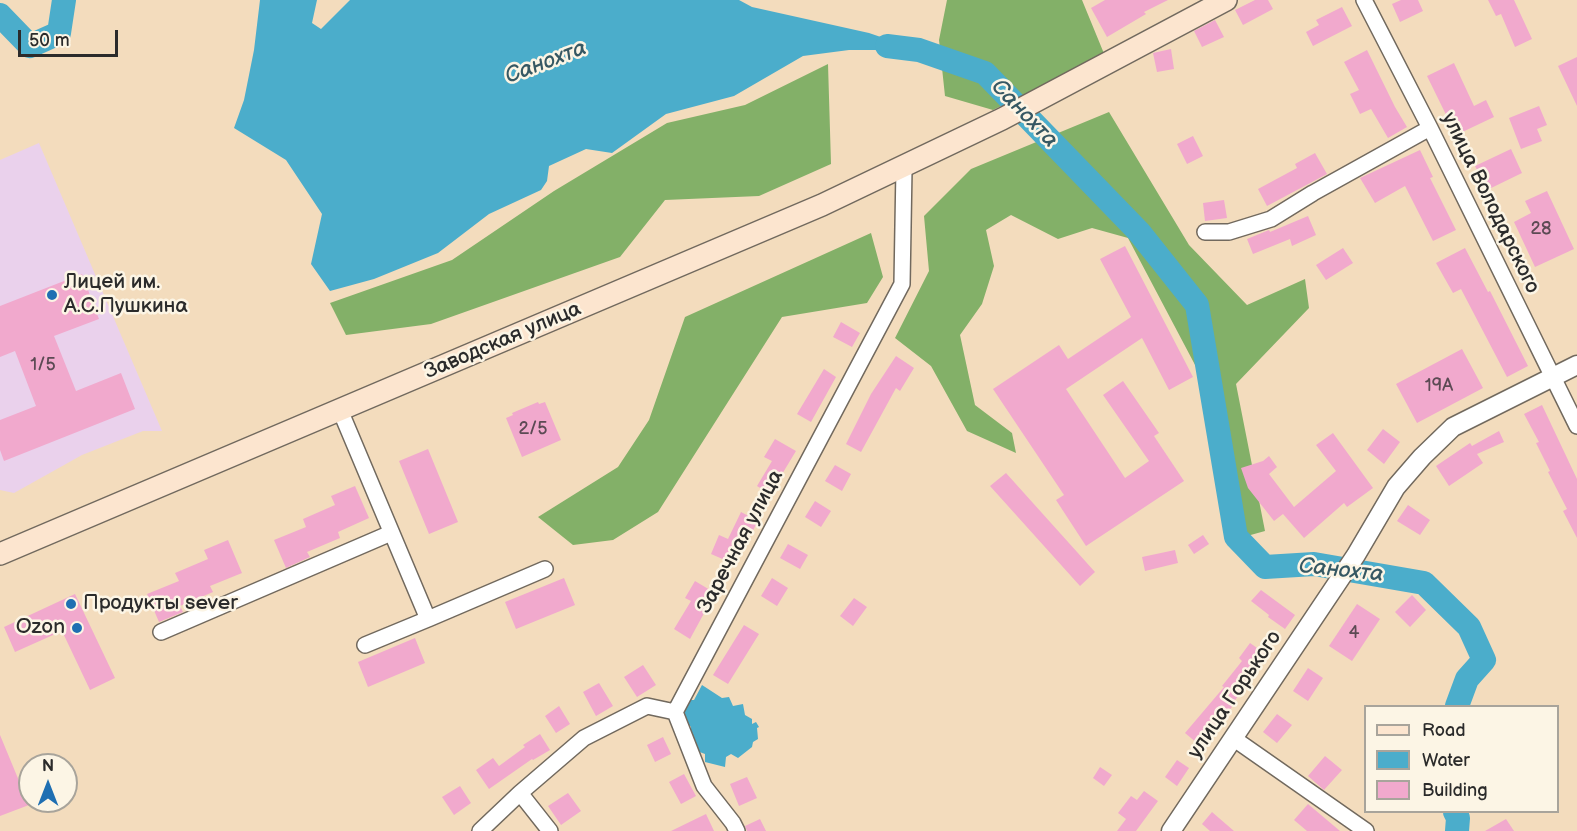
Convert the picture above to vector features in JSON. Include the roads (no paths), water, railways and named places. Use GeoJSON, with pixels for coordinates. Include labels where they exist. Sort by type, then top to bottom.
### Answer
{"type":"FeatureCollection","features":[{"type":"Feature","properties":{"kind":"main road","name":"Заводская улица"},"geometry":{"type":"LineString","coordinates":[[0,554],[904,168],[1052,93],[1226,0]]}},
{"type":"Feature","properties":{"kind":"street","name":"улица Володарского"},"geometry":{"type":"LineString","coordinates":[[1364,0],[1577,426]]}},
{"type":"Feature","properties":{"kind":"street"},"geometry":{"type":"LineString","coordinates":[[1205,232],[1229,232],[1271,219],[1430,128]]}},
{"type":"Feature","properties":{"kind":"street","name":"Заречная улица"},"geometry":{"type":"LineString","coordinates":[[675,712],[902,284],[904,168]]}},
{"type":"Feature","properties":{"kind":"street","name":"улица Горького"},"geometry":{"type":"LineString","coordinates":[[1171,831],[1356,555],[1396,487],[1454,427],[1577,365]]}},
{"type":"Feature","properties":{"kind":"street"},"geometry":{"type":"LineString","coordinates":[[340,410],[428,619]]}},
{"type":"Feature","properties":{"kind":"street"},"geometry":{"type":"LineString","coordinates":[[161,632],[391,533]]}},
{"type":"Feature","properties":{"kind":"street"},"geometry":{"type":"LineString","coordinates":[[365,645],[545,569]]}},
{"type":"Feature","properties":{"kind":"street"},"geometry":{"type":"LineString","coordinates":[[480,831],[584,738],[647,706],[675,712],[704,786],[737,831]]}},
{"type":"Feature","properties":{"kind":"street"},"geometry":{"type":"LineString","coordinates":[[1233,738],[1366,831]]}},
{"type":"Feature","properties":{"kind":"street"},"geometry":{"type":"LineString","coordinates":[[520,793],[550,831]]}},
{"type":"Feature","properties":{"kind":"water"},"geometry":{"type":"Polygon","coordinates":[[[260,0],[317,0],[312,23],[321,29],[350,0],[739,0],[752,7],[869,33],[919,50],[849,50],[803,56],[734,96],[666,114],[612,153],[586,149],[549,166],[547,181],[541,190],[489,214],[438,253],[374,279],[330,291],[311,264],[322,214],[286,160],[234,128],[244,100],[254,50],[260,0]]]}},
{"type":"Feature","properties":{"kind":"water"},"geometry":{"type":"Polygon","coordinates":[[[702,685],[722,698],[729,697],[733,706],[743,704],[745,715],[752,719],[752,724],[756,722],[759,727],[757,728],[758,739],[753,742],[752,747],[738,758],[731,754],[726,757],[725,767],[705,762],[705,754],[697,751],[691,735],[691,727],[681,716],[688,700],[694,700],[702,685]]]}},
{"type":"Feature","properties":{"kind":"waterway","name":"Санохта"},"geometry":{"type":"LineString","coordinates":[[0,15],[30,46],[59,33],[64,0]]}},
{"type":"Feature","properties":{"kind":"waterway","name":"Санохта"},"geometry":{"type":"LineString","coordinates":[[887,46],[919,50],[985,73],[1139,232],[1197,305],[1236,537],[1265,567],[1314,564],[1424,583],[1469,627],[1484,660],[1467,679],[1457,705]]}},
{"type":"Feature","properties":{"kind":"waterway","name":"Санохта"},"geometry":{"type":"LineString","coordinates":[[1456,813],[1458,818],[1457,831]]}},
{"type":"Feature","properties":{"kind":"place","name":"Лицей им. А.С.Пушкина"},"geometry":{"type":"Point","coordinates":[52,295]}},
{"type":"Feature","properties":{"kind":"place","name":"Продукты sever"},"geometry":{"type":"Point","coordinates":[71,604]}},
{"type":"Feature","properties":{"kind":"place","name":"Ozon"},"geometry":{"type":"Point","coordinates":[77,628]}}]}
